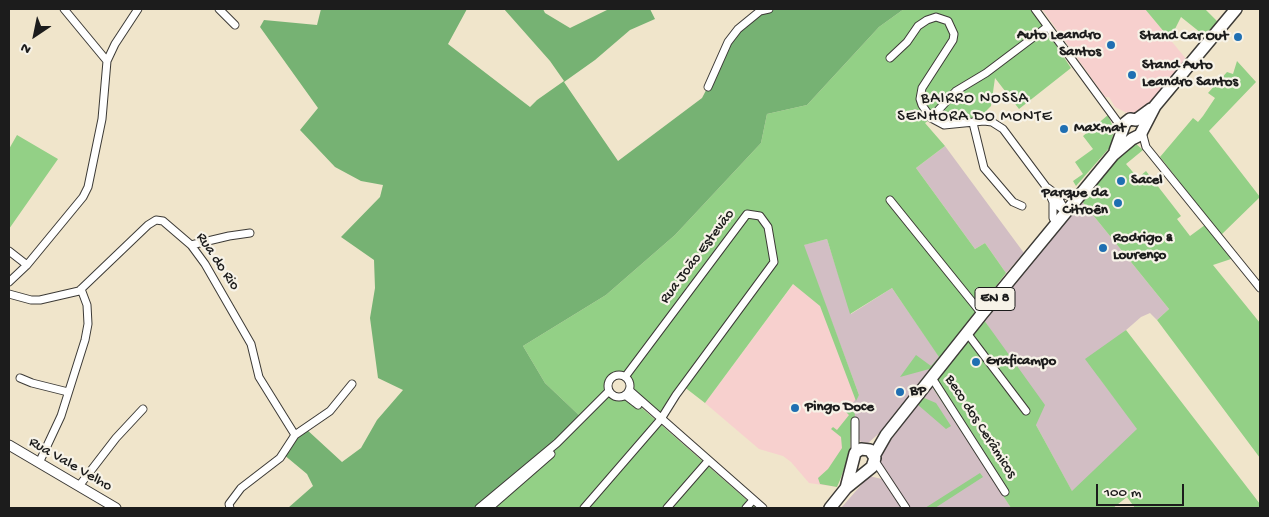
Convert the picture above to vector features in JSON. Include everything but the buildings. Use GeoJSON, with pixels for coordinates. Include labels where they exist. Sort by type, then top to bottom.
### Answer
{"type":"FeatureCollection","features":[{"type":"Feature","properties":{"kind":"main road","name":"EN 8"},"geometry":{"type":"LineString","coordinates":[[830,508],[866,458],[982,314],[1133,130],[1236,9]]}},
{"type":"Feature","properties":{"kind":"main road","name":"EN 8"},"geometry":{"type":"LineString","coordinates":[[846,488],[866,458]]}},
{"type":"Feature","properties":{"kind":"street"},"geometry":{"type":"LineString","coordinates":[[64,9],[108,60]]}},
{"type":"Feature","properties":{"kind":"street"},"geometry":{"type":"LineString","coordinates":[[9,282],[27,265],[83,197],[88,187],[102,119],[108,60],[115,44],[138,9]]}},
{"type":"Feature","properties":{"kind":"street"},"geometry":{"type":"LineString","coordinates":[[219,9],[236,24]]}},
{"type":"Feature","properties":{"kind":"street"},"geometry":{"type":"LineString","coordinates":[[708,87],[728,42],[738,29],[760,11],[769,9]]}},
{"type":"Feature","properties":{"kind":"street"},"geometry":{"type":"LineString","coordinates":[[1035,9],[1110,111],[1133,130],[1260,288]]}},
{"type":"Feature","properties":{"kind":"street"},"geometry":{"type":"LineString","coordinates":[[890,58],[907,42],[918,26],[927,20],[936,17],[948,21],[954,34],[954,40],[922,88],[922,105],[932,118],[944,125],[992,122],[1003,129],[1048,188],[1056,194],[1066,212]]}},
{"type":"Feature","properties":{"kind":"street"},"geometry":{"type":"LineString","coordinates":[[932,118],[956,90],[986,73],[1047,27]]}},
{"type":"Feature","properties":{"kind":"street"},"geometry":{"type":"LineString","coordinates":[[1110,111],[1133,130]]}},
{"type":"Feature","properties":{"kind":"street"},"geometry":{"type":"LineString","coordinates":[[973,123],[984,168],[1013,202],[1022,206]]}},
{"type":"Feature","properties":{"kind":"street"},"geometry":{"type":"LineString","coordinates":[[1048,188],[1052,202],[1053,218],[1057,224]]}},
{"type":"Feature","properties":{"kind":"street"},"geometry":{"type":"LineString","coordinates":[[1056,194],[1079,197]]}},
{"type":"Feature","properties":{"kind":"street"},"geometry":{"type":"LineString","coordinates":[[890,200],[982,314]]}},
{"type":"Feature","properties":{"kind":"street"},"geometry":{"type":"LineString","coordinates":[[1052,202],[1066,212]]}},
{"type":"Feature","properties":{"kind":"street","name":"Rua João Estevão"},"geometry":{"type":"LineString","coordinates":[[625,377],[747,214],[760,216],[768,227],[774,262],[676,394],[660,421]]}},
{"type":"Feature","properties":{"kind":"street","name":"Rua do Rio"},"geometry":{"type":"LineString","coordinates":[[9,294],[31,300],[40,300],[81,289],[148,225],[156,220],[163,221],[192,245],[240,324],[250,344],[259,376],[295,435]]}},
{"type":"Feature","properties":{"kind":"street"},"geometry":{"type":"LineString","coordinates":[[192,245],[229,236],[250,234]]}},
{"type":"Feature","properties":{"kind":"street"},"geometry":{"type":"LineString","coordinates":[[9,250],[27,265]]}},
{"type":"Feature","properties":{"kind":"street"},"geometry":{"type":"LineString","coordinates":[[39,463],[56,429],[77,371],[88,324],[88,305],[81,289]]}},
{"type":"Feature","properties":{"kind":"street"},"geometry":{"type":"LineString","coordinates":[[967,333],[1026,411]]}},
{"type":"Feature","properties":{"kind":"street"},"geometry":{"type":"LineString","coordinates":[[611,393],[608,384],[612,377],[618,375],[625,377],[629,382],[627,393]]}},
{"type":"Feature","properties":{"kind":"street"},"geometry":{"type":"LineString","coordinates":[[20,378],[68,392]]}},
{"type":"Feature","properties":{"kind":"street","name":"Beco dos Cerâmicos"},"geometry":{"type":"LineString","coordinates":[[932,378],[1005,492]]}},
{"type":"Feature","properties":{"kind":"street"},"geometry":{"type":"LineString","coordinates":[[230,508],[229,504],[241,488],[280,458],[295,435],[330,411],[352,384]]}},
{"type":"Feature","properties":{"kind":"street"},"geometry":{"type":"LineString","coordinates":[[490,508],[545,460],[611,393]]}},
{"type":"Feature","properties":{"kind":"street"},"geometry":{"type":"LineString","coordinates":[[479,508],[554,446],[611,393],[627,393],[707,462],[752,505],[763,508]]}},
{"type":"Feature","properties":{"kind":"street"},"geometry":{"type":"LineString","coordinates":[[79,486],[116,438],[142,410]]}},
{"type":"Feature","properties":{"kind":"street"},"geometry":{"type":"LineString","coordinates":[[584,508],[660,421]]}},
{"type":"Feature","properties":{"kind":"street"},"geometry":{"type":"LineString","coordinates":[[855,421],[855,439],[866,458],[882,474],[906,508]]}},
{"type":"Feature","properties":{"kind":"street","name":"Rua Vale Velho"},"geometry":{"type":"LineString","coordinates":[[9,445],[116,508]]}},
{"type":"Feature","properties":{"kind":"street"},"geometry":{"type":"LineString","coordinates":[[667,508],[707,462]]}},
{"type":"Feature","properties":{"kind":"shaded area","name":"Stand Auto Leandro Santos"},"geometry":{"type":"Polygon","coordinates":[[[1042,9],[1145,9],[1187,60],[1146,107],[1137,113],[1127,113],[1115,107],[1109,97],[1105,97],[1042,9]]]}},
{"type":"Feature","properties":{"kind":"shaded area"},"geometry":{"type":"Polygon","coordinates":[[[945,146],[1024,253],[1006,273],[985,243],[975,249],[916,168],[945,146]]]}},
{"type":"Feature","properties":{"kind":"shaded area"},"geometry":{"type":"Polygon","coordinates":[[[1080,199],[1169,309],[1157,320],[1150,313],[1141,317],[1117,338],[1098,376],[1163,462],[1146,481],[1113,508],[1081,508],[1036,425],[992,332],[984,320],[1080,199]]]}},
{"type":"Feature","properties":{"kind":"shaded area"},"geometry":{"type":"Polygon","coordinates":[[[827,239],[851,314],[892,288],[941,359],[883,430],[868,443],[861,442],[857,436],[852,404],[859,395],[803,245],[827,239]]]}},
{"type":"Feature","properties":{"kind":"shaded area"},"geometry":{"type":"Polygon","coordinates":[[[809,263],[859,395],[857,415],[851,426],[847,462],[837,487],[809,483],[791,462],[783,456],[759,449],[705,403],[809,263]]]}},
{"type":"Feature","properties":{"kind":"shaded area"},"geometry":{"type":"Polygon","coordinates":[[[931,385],[1011,508],[910,508],[879,462],[880,455],[931,385]]]}},
{"type":"Feature","properties":{"kind":"shaded area"},"geometry":{"type":"Polygon","coordinates":[[[869,476],[882,479],[902,508],[841,508],[869,476]]]}},
{"type":"Feature","properties":{"kind":"green space"},"geometry":{"type":"Polygon","coordinates":[[[321,9],[467,9],[448,44],[530,107],[564,81],[550,61],[504,9],[543,9],[545,13],[570,28],[609,9],[650,9],[655,19],[630,30],[595,60],[564,82],[618,161],[702,98],[738,29],[767,9],[904,9],[879,27],[807,105],[767,114],[761,143],[675,235],[606,295],[523,346],[545,383],[583,419],[479,508],[288,508],[313,486],[307,474],[283,454],[305,428],[342,462],[361,448],[377,420],[403,390],[378,378],[370,318],[375,288],[374,260],[341,237],[380,197],[383,185],[361,181],[335,167],[300,130],[318,108],[260,27],[264,20],[317,25],[321,9]]]}},
{"type":"Feature","properties":{"kind":"green space"},"geometry":{"type":"Polygon","coordinates":[[[904,9],[1032,9],[1071,68],[1019,109],[995,78],[991,106],[981,119],[951,126],[932,118],[925,123],[945,146],[916,168],[975,249],[985,243],[1006,273],[933,368],[900,377],[916,355],[931,366],[939,357],[892,288],[850,314],[827,239],[804,245],[859,395],[856,401],[820,306],[793,284],[705,403],[683,386],[661,419],[629,390],[629,383],[625,377],[616,375],[608,383],[609,391],[613,395],[625,395],[634,401],[756,508],[489,508],[585,421],[545,383],[523,346],[606,295],[675,235],[761,143],[767,114],[807,105],[879,27],[904,9]]]}},
{"type":"Feature","properties":{"kind":"green space"},"geometry":{"type":"Polygon","coordinates":[[[1145,9],[1205,9],[1218,22],[1206,37],[1181,17],[1170,39],[1145,9]]]}},
{"type":"Feature","properties":{"kind":"green space"},"geometry":{"type":"Polygon","coordinates":[[[1237,61],[1256,82],[1209,131],[1260,197],[1221,235],[1160,157],[1193,118],[1198,122],[1203,116],[1215,98],[1208,93],[1227,72],[1233,74],[1237,61]]]}},
{"type":"Feature","properties":{"kind":"green space"},"geometry":{"type":"Polygon","coordinates":[[[1108,115],[1114,129],[1111,146],[1076,186],[1073,181],[1083,174],[1075,162],[1093,149],[1083,136],[1108,115]]]}},
{"type":"Feature","properties":{"kind":"green space"},"geometry":{"type":"Polygon","coordinates":[[[17,135],[58,159],[9,229],[9,149],[17,135]]]}},
{"type":"Feature","properties":{"kind":"green space"},"geometry":{"type":"Polygon","coordinates":[[[1135,143],[1143,150],[1126,164],[1138,178],[1146,171],[1181,216],[1177,219],[1190,236],[1205,225],[1234,258],[1213,265],[1260,323],[1260,458],[1157,320],[1169,309],[1080,199],[1108,166],[1135,143]]]}},
{"type":"Feature","properties":{"kind":"green space"},"geometry":{"type":"Polygon","coordinates":[[[984,320],[1045,405],[1036,425],[1072,491],[1137,429],[1085,359],[1126,330],[1260,504],[1260,508],[1135,508],[1127,497],[1113,508],[1011,508],[931,385],[984,320]]]}},
{"type":"Feature","properties":{"kind":"green space"},"geometry":{"type":"Polygon","coordinates":[[[922,397],[936,403],[951,426],[946,429],[917,404],[922,397]]]}},
{"type":"Feature","properties":{"kind":"green space"},"geometry":{"type":"Polygon","coordinates":[[[852,405],[855,415],[851,429],[850,452],[840,480],[837,487],[820,484],[818,478],[828,469],[842,448],[841,437],[831,429],[833,427],[837,430],[849,415],[846,412],[852,405]]]}},
{"type":"Feature","properties":{"kind":"green space"},"geometry":{"type":"Polygon","coordinates":[[[980,473],[983,477],[935,508],[925,508],[980,473]]]}},
{"type":"Feature","properties":{"kind":"place","name":"Stand Car Out"},"geometry":{"type":"Point","coordinates":[1238,37]}},
{"type":"Feature","properties":{"kind":"place","name":"Auto Leandro Santos"},"geometry":{"type":"Point","coordinates":[1111,45]}},
{"type":"Feature","properties":{"kind":"place","name":"Stand Auto Leandro Santos"},"geometry":{"type":"Point","coordinates":[1132,75]}},
{"type":"Feature","properties":{"kind":"place","name":"Maxmat"},"geometry":{"type":"Point","coordinates":[1064,129]}},
{"type":"Feature","properties":{"kind":"place","name":"Sacel"},"geometry":{"type":"Point","coordinates":[1121,181]}},
{"type":"Feature","properties":{"kind":"place","name":"Parque da Citroên"},"geometry":{"type":"Point","coordinates":[1118,203]}},
{"type":"Feature","properties":{"kind":"place","name":"Rodrigo & Lourenço"},"geometry":{"type":"Point","coordinates":[1103,248]}},
{"type":"Feature","properties":{"kind":"place","name":"Graficampo"},"geometry":{"type":"Point","coordinates":[976,362]}},
{"type":"Feature","properties":{"kind":"place","name":"BP"},"geometry":{"type":"Point","coordinates":[900,392]}},
{"type":"Feature","properties":{"kind":"place","name":"Pingo Doce"},"geometry":{"type":"Point","coordinates":[795,408]}},
{"type":"Feature","properties":{"kind":"district","name":"BAIRRO NOSSA SENHORA DO MONTE"},"geometry":{"type":"Point","coordinates":[975,109]}}]}
